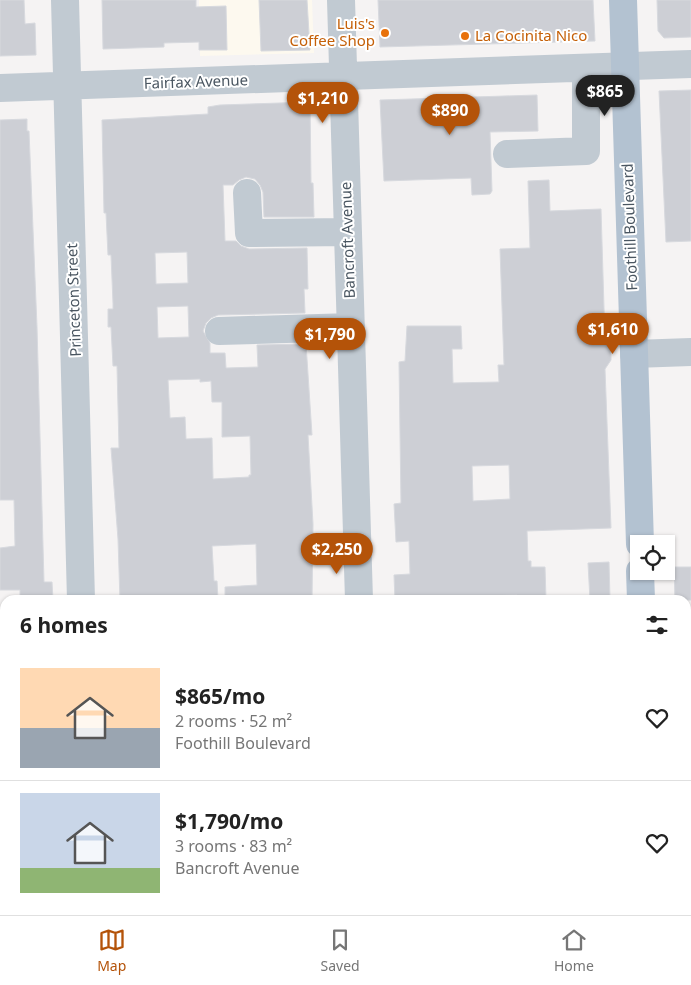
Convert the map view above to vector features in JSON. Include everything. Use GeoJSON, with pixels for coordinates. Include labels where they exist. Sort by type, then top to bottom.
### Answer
{"type":"FeatureCollection","features":[{"type":"Feature","properties":{"kind":"main road","name":"Foothill Boulevard"},"geometry":{"type":"LineString","coordinates":[[623,0],[640,535]]}},
{"type":"Feature","properties":{"kind":"main road"},"geometry":{"type":"LineString","coordinates":[[640,580],[641,595]]}},
{"type":"Feature","properties":{"kind":"street","name":"Princeton Street"},"geometry":{"type":"LineString","coordinates":[[65,0],[82,595]]}},
{"type":"Feature","properties":{"kind":"street","name":"Bancroft Avenue"},"geometry":{"type":"LineString","coordinates":[[341,0],[359,595]]}},
{"type":"Feature","properties":{"kind":"street","name":"Fairfax Avenue"},"geometry":{"type":"LineString","coordinates":[[0,88],[343,78],[691,64]]}},
{"type":"Feature","properties":{"kind":"street"},"geometry":{"type":"LineString","coordinates":[[508,154],[586,151],[586,68]]}},
{"type":"Feature","properties":{"kind":"street"},"geometry":{"type":"LineString","coordinates":[[247,193],[249,234],[348,232]]}},
{"type":"Feature","properties":{"kind":"street"},"geometry":{"type":"LineString","coordinates":[[219,331],[351,327]]}},
{"type":"Feature","properties":{"kind":"street"},"geometry":{"type":"LineString","coordinates":[[634,354],[691,352]]}},
{"type":"Feature","properties":{"kind":"shaded area"},"geometry":{"type":"Polygon","coordinates":[[[199,0],[312,0],[314,53],[200,56],[199,0]]]}},
{"type":"Feature","properties":{"kind":"building"},"geometry":{"type":"Polygon","coordinates":[[[0,0],[24,0],[25,24],[35,23],[36,55],[0,56],[0,0]]]}},
{"type":"Feature","properties":{"kind":"building"},"geometry":{"type":"Polygon","coordinates":[[[102,0],[196,0],[196,7],[226,6],[227,50],[199,50],[199,42],[164,43],[164,47],[103,49],[102,0]]]}},
{"type":"Feature","properties":{"kind":"building"},"geometry":{"type":"Polygon","coordinates":[[[259,0],[307,0],[310,50],[261,51],[259,0]]]}},
{"type":"Feature","properties":{"kind":"building"},"geometry":{"type":"Polygon","coordinates":[[[378,0],[593,0],[595,41],[380,47],[378,0]]]}},
{"type":"Feature","properties":{"kind":"building"},"geometry":{"type":"Polygon","coordinates":[[[657,0],[691,0],[691,37],[664,38],[658,31],[657,0]]]}},
{"type":"Feature","properties":{"kind":"building"},"geometry":{"type":"Polygon","coordinates":[[[691,90],[691,241],[666,242],[659,91],[691,90]]]}},
{"type":"Feature","properties":{"kind":"building"},"geometry":{"type":"Polygon","coordinates":[[[537,95],[538,131],[490,132],[492,191],[490,194],[472,195],[471,178],[384,181],[380,100],[537,95]]]}},
{"type":"Feature","properties":{"kind":"building"},"geometry":{"type":"Polygon","coordinates":[[[310,102],[311,183],[313,183],[314,217],[264,217],[263,192],[255,179],[246,177],[233,185],[223,185],[225,241],[236,241],[241,246],[249,249],[307,248],[308,289],[304,289],[305,313],[218,315],[206,323],[203,331],[210,343],[210,353],[225,353],[226,368],[258,367],[257,345],[306,344],[312,435],[308,435],[313,524],[312,595],[225,595],[225,587],[257,585],[256,544],[212,546],[214,581],[217,581],[218,595],[120,595],[118,539],[111,448],[119,448],[117,366],[113,366],[111,327],[108,327],[108,309],[113,309],[113,303],[111,255],[108,255],[106,213],[104,213],[102,120],[208,114],[208,107],[310,102]],[[187,252],[155,253],[156,284],[188,283],[187,252]],[[188,306],[157,307],[158,338],[189,337],[188,306]],[[200,379],[168,380],[170,418],[185,417],[186,439],[212,438],[213,479],[249,477],[251,475],[250,436],[222,437],[222,402],[212,402],[211,381],[200,382],[200,379]]]}},
{"type":"Feature","properties":{"kind":"building"},"geometry":{"type":"Polygon","coordinates":[[[27,119],[27,131],[29,131],[44,582],[52,582],[53,595],[20,595],[20,590],[0,590],[0,548],[15,546],[14,500],[0,500],[0,120],[27,119]]]}},
{"type":"Feature","properties":{"kind":"building"},"geometry":{"type":"Polygon","coordinates":[[[549,180],[550,211],[601,209],[605,341],[611,350],[611,360],[605,369],[611,528],[527,531],[528,561],[531,561],[531,567],[545,567],[546,595],[395,595],[394,575],[410,574],[409,541],[396,542],[394,504],[401,503],[399,362],[405,361],[407,326],[461,326],[462,349],[452,349],[453,383],[499,382],[498,365],[504,365],[500,249],[530,248],[528,181],[549,180]],[[509,465],[472,466],[473,501],[510,499],[509,465]]]}},
{"type":"Feature","properties":{"kind":"building"},"geometry":{"type":"Polygon","coordinates":[[[609,562],[610,595],[590,595],[588,563],[609,562]]]}},
{"type":"Feature","properties":{"kind":"building"},"geometry":{"type":"Polygon","coordinates":[[[675,567],[691,567],[691,595],[675,595],[675,567]]]}},
{"type":"Feature","properties":{"kind":"place","name":"Luis's Coffee Shop"},"geometry":{"type":"Point","coordinates":[385,33]}},
{"type":"Feature","properties":{"kind":"place","name":"La Cocinita Nico"},"geometry":{"type":"Point","coordinates":[465,36]}}]}
